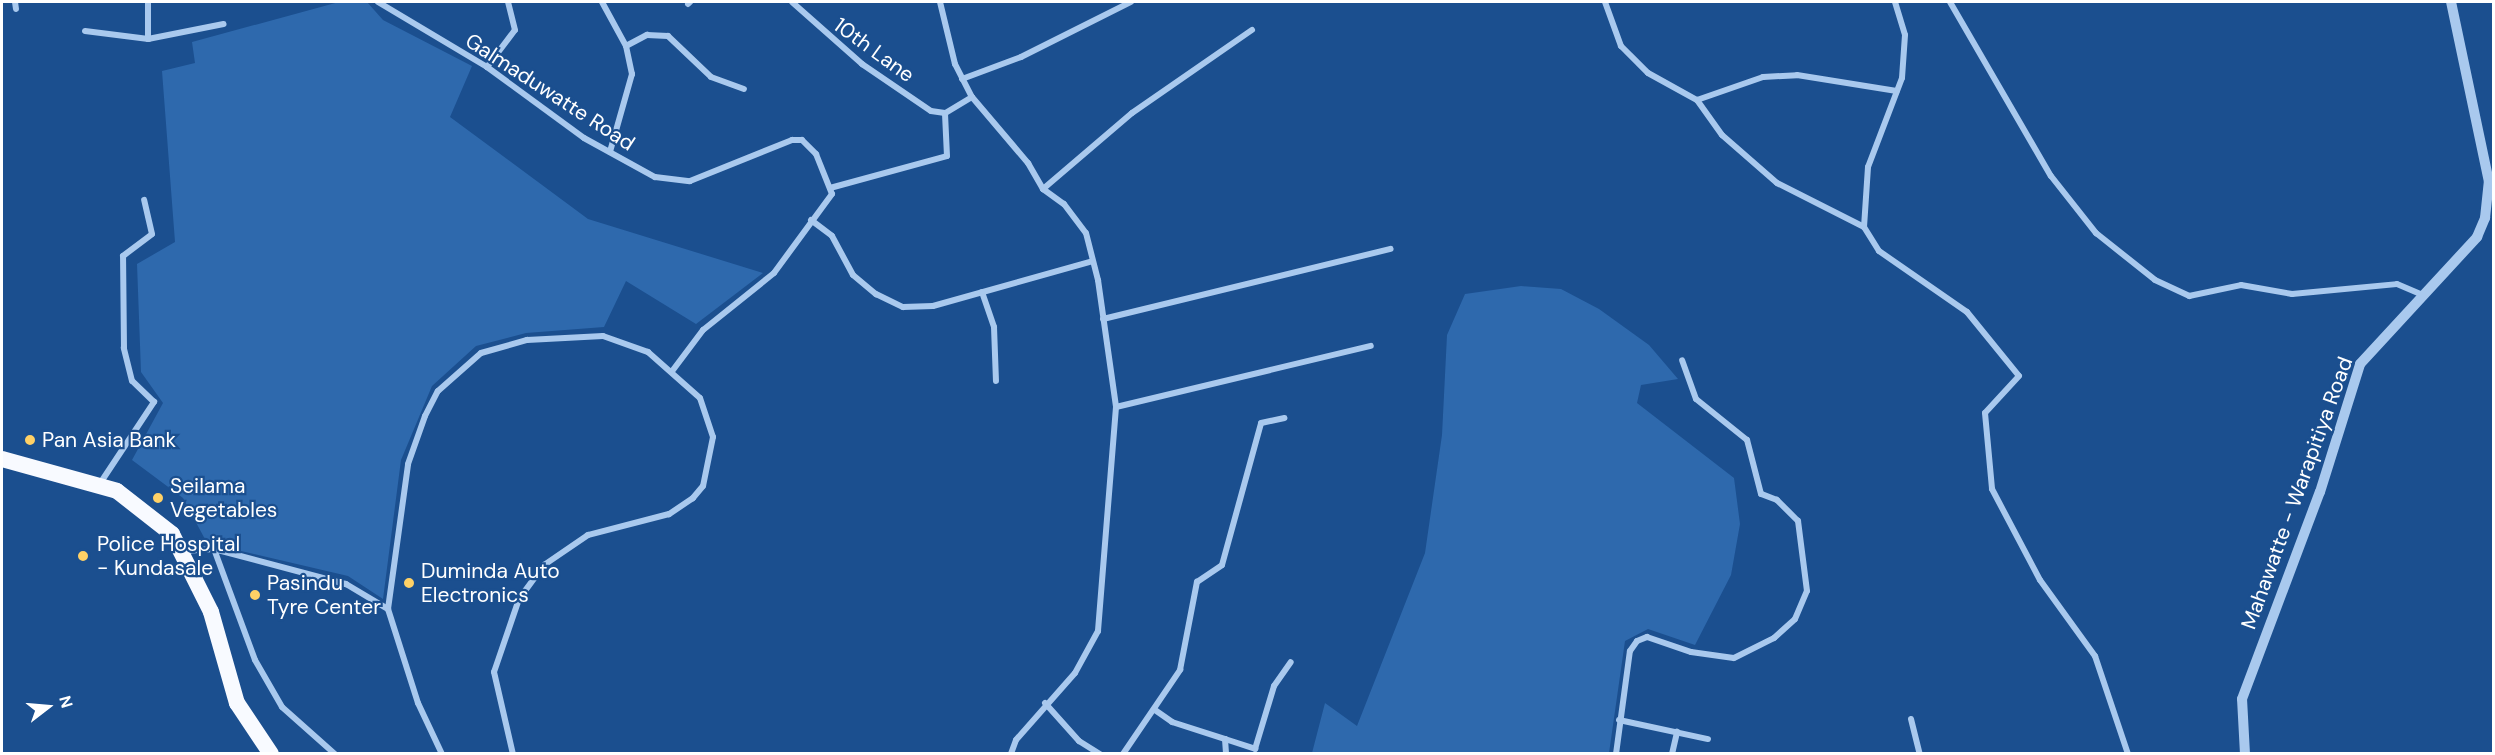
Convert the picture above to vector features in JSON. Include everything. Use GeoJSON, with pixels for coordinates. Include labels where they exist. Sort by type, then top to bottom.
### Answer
{"type":"FeatureCollection","features":[{"type":"Feature","properties":{"kind":"highway"},"geometry":{"type":"LineString","coordinates":[[2,459],[98,485],[134,500],[185,550],[211,612],[237,703],[271,753]]}},
{"type":"Feature","properties":{"kind":"street"},"geometry":{"type":"LineString","coordinates":[[15,2],[16,9]]}},
{"type":"Feature","properties":{"kind":"street"},"geometry":{"type":"LineString","coordinates":[[148,2],[148,39]]}},
{"type":"Feature","properties":{"kind":"street","name":"Galmaduwatte Road"},"geometry":{"type":"LineString","coordinates":[[378,2],[487,67],[610,152],[656,177],[690,181],[802,140],[816,154],[830,188]]}},
{"type":"Feature","properties":{"kind":"street"},"geometry":{"type":"LineString","coordinates":[[487,67],[515,30],[508,2]]}},
{"type":"Feature","properties":{"kind":"street"},"geometry":{"type":"LineString","coordinates":[[602,2],[626,46],[632,74],[610,152]]}},
{"type":"Feature","properties":{"kind":"street","name":"10th Lane"},"geometry":{"type":"LineString","coordinates":[[792,2],[862,64],[931,111],[945,113]]}},
{"type":"Feature","properties":{"kind":"street"},"geometry":{"type":"LineString","coordinates":[[940,2],[962,79],[972,97],[1043,189],[1064,204],[1086,233],[1090,262],[1098,280],[1116,407],[1098,631],[1075,673],[1046,703],[1011,753]]}},
{"type":"Feature","properties":{"kind":"street"},"geometry":{"type":"LineString","coordinates":[[962,79],[1021,57],[1131,2]]}},
{"type":"Feature","properties":{"kind":"street"},"geometry":{"type":"LineString","coordinates":[[1605,2],[1621,46],[1648,73],[1697,100],[1722,135],[1777,183],[1864,227],[1879,251],[1967,312],[2019,376],[1985,413],[1992,489],[2040,580],[2096,656],[2128,753]]}},
{"type":"Feature","properties":{"kind":"street"},"geometry":{"type":"LineString","coordinates":[[1864,227],[1868,167],[1897,91],[1905,35],[1895,2]]}},
{"type":"Feature","properties":{"kind":"street"},"geometry":{"type":"LineString","coordinates":[[1950,2],[2050,176],[2096,233],[2155,280],[2189,296],[2241,285],[2292,294],[2397,284],[2423,295]]}},
{"type":"Feature","properties":{"kind":"street","name":"Mahawatte - Warapitiya Road"},"geometry":{"type":"LineString","coordinates":[[2245,753],[2242,699],[2320,492],[2360,364],[2477,237],[2486,218],[2489,182],[2451,2]]}},
{"type":"Feature","properties":{"kind":"street"},"geometry":{"type":"LineString","coordinates":[[84,31],[148,39],[224,24]]}},
{"type":"Feature","properties":{"kind":"street"},"geometry":{"type":"LineString","coordinates":[[1043,189],[1132,113],[1252,30]]}},
{"type":"Feature","properties":{"kind":"street"},"geometry":{"type":"LineString","coordinates":[[626,46],[647,36],[668,36],[711,77],[744,89]]}},
{"type":"Feature","properties":{"kind":"street"},"geometry":{"type":"LineString","coordinates":[[1697,100],[1763,77],[1797,75],[1897,91]]}},
{"type":"Feature","properties":{"kind":"street"},"geometry":{"type":"LineString","coordinates":[[673,370],[703,330],[774,273],[832,194],[830,188],[947,156],[945,113],[972,97]]}},
{"type":"Feature","properties":{"kind":"street"},"geometry":{"type":"LineString","coordinates":[[98,485],[154,402],[132,381],[124,348],[123,256],[152,234],[144,200]]}},
{"type":"Feature","properties":{"kind":"street"},"geometry":{"type":"LineString","coordinates":[[811,220],[832,236],[853,275],[876,294],[903,307],[982,292],[1090,262]]}},
{"type":"Feature","properties":{"kind":"street"},"geometry":{"type":"LineString","coordinates":[[1102,319],[1391,249]]}},
{"type":"Feature","properties":{"kind":"street"},"geometry":{"type":"LineString","coordinates":[[982,292],[994,327],[996,381]]}},
{"type":"Feature","properties":{"kind":"street"},"geometry":{"type":"LineString","coordinates":[[442,753],[418,703],[388,609],[408,464],[425,416],[438,391],[481,353],[528,339],[603,336],[648,352],[673,370],[700,398],[711,420],[711,456],[703,486],[669,514],[588,535],[544,566],[519,599],[494,672],[513,753]]}},
{"type":"Feature","properties":{"kind":"street"},"geometry":{"type":"LineString","coordinates":[[1116,407],[1371,346]]}},
{"type":"Feature","properties":{"kind":"street"},"geometry":{"type":"LineString","coordinates":[[1616,753],[1630,651],[1637,641],[1647,637],[1691,652],[1734,658],[1774,638],[1795,619],[1807,591],[1798,521],[1777,500],[1761,494],[1747,440],[1696,399],[1682,360]]}},
{"type":"Feature","properties":{"kind":"street"},"geometry":{"type":"LineString","coordinates":[[1122,753],[1155,711],[1180,670],[1197,582],[1222,565],[1261,423],[1284,418]]}},
{"type":"Feature","properties":{"kind":"street"},"geometry":{"type":"LineString","coordinates":[[185,550],[214,549],[346,584],[388,609]]}},
{"type":"Feature","properties":{"kind":"street"},"geometry":{"type":"LineString","coordinates":[[214,549],[255,660],[282,707],[335,753]]}},
{"type":"Feature","properties":{"kind":"street"},"geometry":{"type":"LineString","coordinates":[[1155,711],[1172,722],[1256,749],[1274,686],[1291,662]]}},
{"type":"Feature","properties":{"kind":"street"},"geometry":{"type":"LineString","coordinates":[[1046,703],[1078,741],[1100,753]]}},
{"type":"Feature","properties":{"kind":"street"},"geometry":{"type":"LineString","coordinates":[[1911,719],[1920,753]]}},
{"type":"Feature","properties":{"kind":"street"},"geometry":{"type":"LineString","coordinates":[[1619,720],[1708,739]]}},
{"type":"Feature","properties":{"kind":"street"},"geometry":{"type":"LineString","coordinates":[[1672,753],[1677,732]]}},
{"type":"Feature","properties":{"kind":"street"},"geometry":{"type":"LineString","coordinates":[[1225,739],[1226,753]]}},
{"type":"Feature","properties":{"kind":"shaded area"},"geometry":{"type":"Polygon","coordinates":[[[339,2],[367,2],[383,20],[472,66],[450,117],[588,219],[763,273],[696,324],[626,281],[604,327],[526,333],[476,346],[432,386],[401,460],[383,599],[348,576],[207,543],[183,498],[132,460],[163,403],[141,372],[137,264],[175,242],[162,71],[195,63],[192,42],[339,2]]]}},
{"type":"Feature","properties":{"kind":"shaded area"},"geometry":{"type":"Polygon","coordinates":[[[1521,286],[1561,289],[1599,309],[1649,345],[1678,379],[1641,385],[1637,403],[1734,478],[1740,524],[1731,575],[1695,645],[1648,629],[1625,641],[1609,753],[1312,753],[1325,703],[1357,726],[1425,553],[1442,435],[1447,335],[1465,294],[1521,286]]]}},
{"type":"Feature","properties":{"kind":"place","name":"Pan Asia Bank"},"geometry":{"type":"Point","coordinates":[30,440]}},
{"type":"Feature","properties":{"kind":"place","name":"Seilama Vegetables"},"geometry":{"type":"Point","coordinates":[158,498]}},
{"type":"Feature","properties":{"kind":"place","name":"Police Hospital - Kundasale"},"geometry":{"type":"Point","coordinates":[83,556]}},
{"type":"Feature","properties":{"kind":"place","name":"Duminda Auto Electronics"},"geometry":{"type":"Point","coordinates":[409,583]}},
{"type":"Feature","properties":{"kind":"place","name":"Pasindu Tyre Center"},"geometry":{"type":"Point","coordinates":[255,595]}}]}
